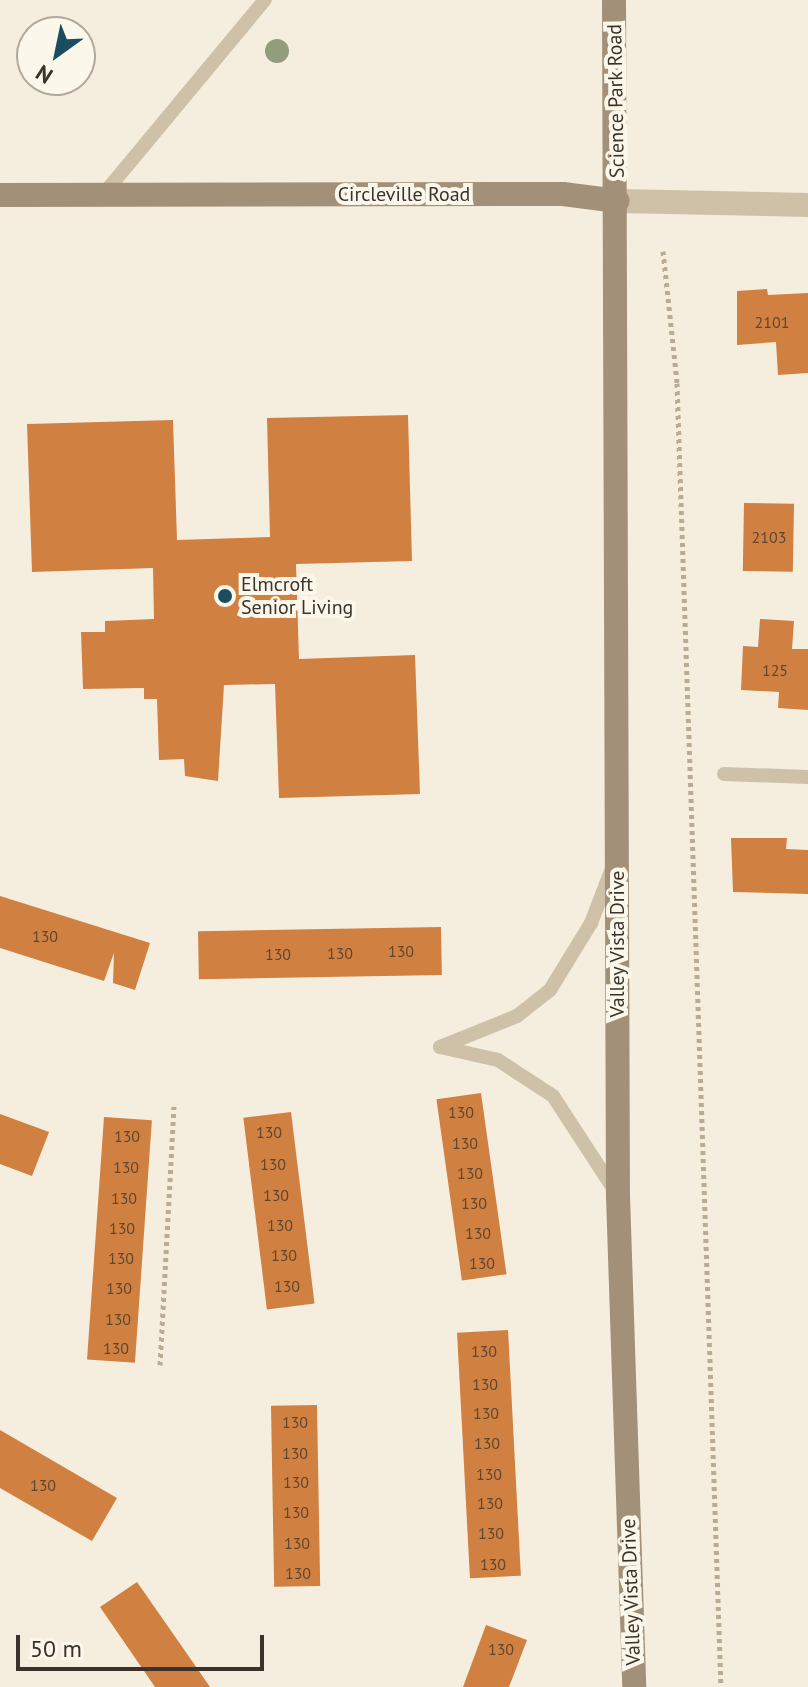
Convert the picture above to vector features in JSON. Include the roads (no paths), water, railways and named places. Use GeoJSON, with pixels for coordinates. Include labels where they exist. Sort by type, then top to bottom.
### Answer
{"type":"FeatureCollection","features":[{"type":"Feature","properties":{"kind":"main road","name":"Science Park Road"},"geometry":{"type":"LineString","coordinates":[[614,0],[618,201]]}},
{"type":"Feature","properties":{"kind":"main road","name":"Circleville Road"},"geometry":{"type":"LineString","coordinates":[[0,195],[563,194],[618,201]]}},
{"type":"Feature","properties":{"kind":"main road","name":"Valley Vista Drive"},"geometry":{"type":"LineString","coordinates":[[618,201],[612,249],[618,1196],[634,1687]]}},
{"type":"Feature","properties":{"kind":"street","name":"Circleville Road"},"geometry":{"type":"LineString","coordinates":[[618,201],[808,205]]}},
{"type":"Feature","properties":{"kind":"lane"},"geometry":{"type":"LineString","coordinates":[[102,196],[265,0]]}},
{"type":"Feature","properties":{"kind":"lane"},"geometry":{"type":"LineString","coordinates":[[724,774],[808,777]]}},
{"type":"Feature","properties":{"kind":"lane"},"geometry":{"type":"LineString","coordinates":[[616,858],[591,923],[550,990],[517,1016],[440,1047],[498,1060],[553,1096],[618,1196]]}},
{"type":"Feature","properties":{"kind":"place","name":"Elmcroft Senior Living"},"geometry":{"type":"Point","coordinates":[225,596]}}]}
